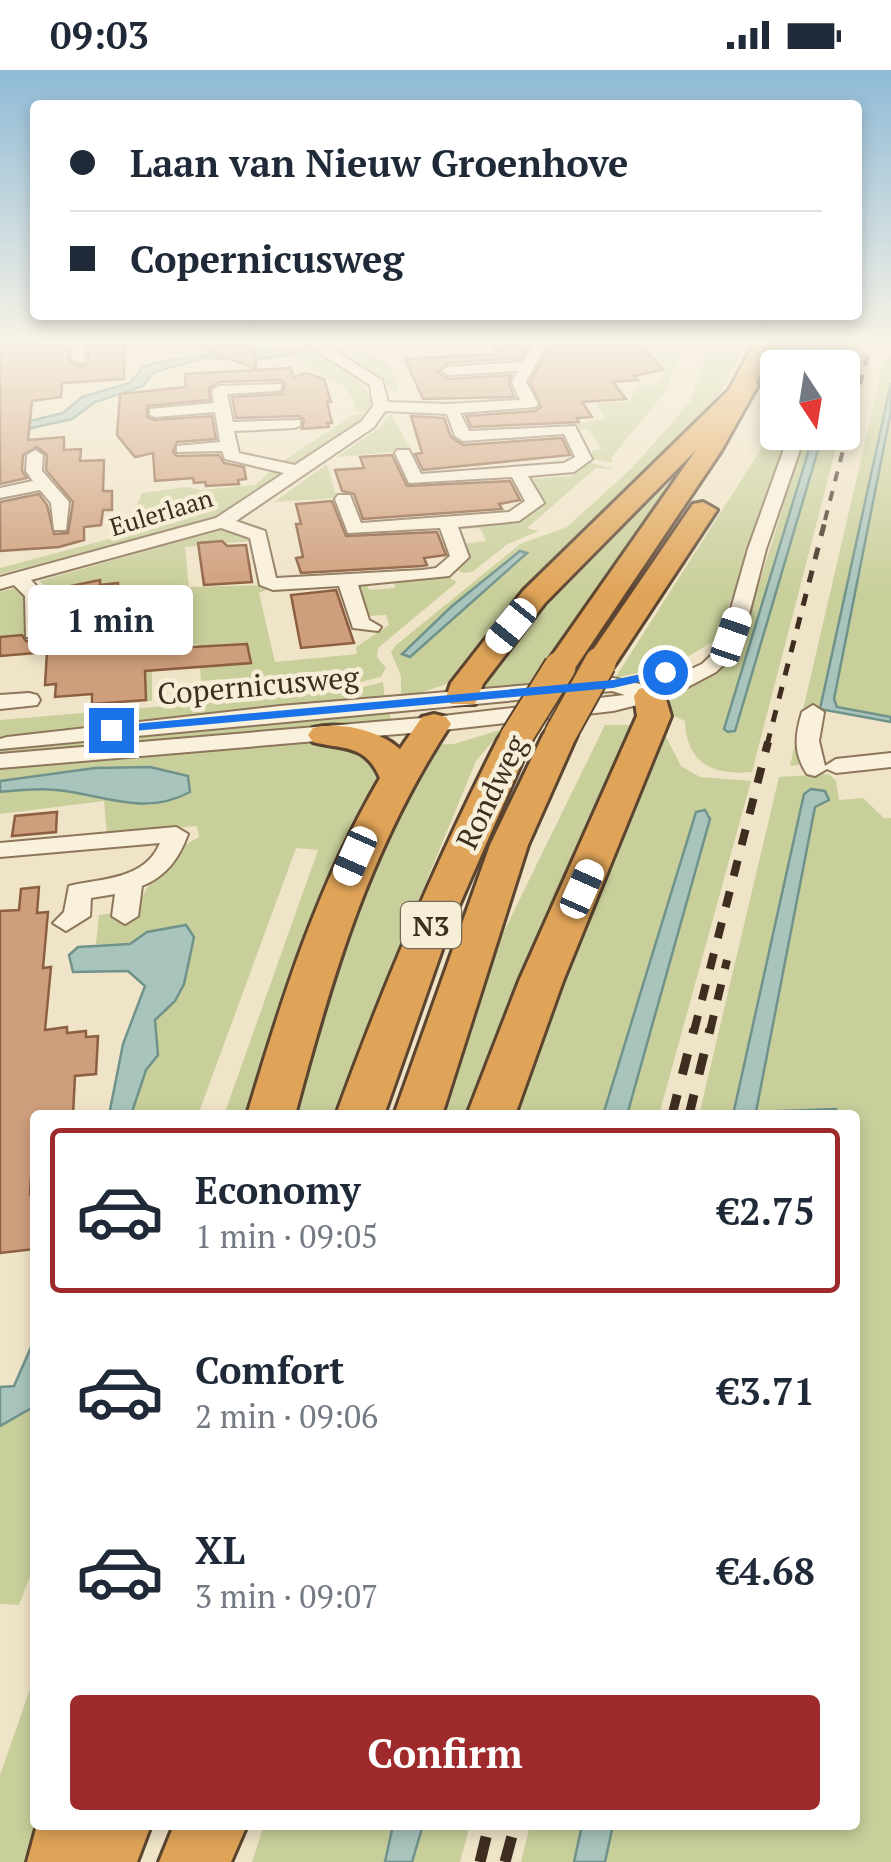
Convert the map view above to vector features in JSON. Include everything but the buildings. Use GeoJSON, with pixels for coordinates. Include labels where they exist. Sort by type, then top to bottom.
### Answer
{"type":"FeatureCollection","features":[{"type":"Feature","properties":{"kind":"highway","name":"N3"},"geometry":{"type":"LineString","coordinates":[[476,698],[467,683],[534,597],[705,426]]}},
{"type":"Feature","properties":{"kind":"highway","name":"Rondweg"},"geometry":{"type":"LineString","coordinates":[[362,1110],[463,845],[515,727],[560,667],[723,426]]}},
{"type":"Feature","properties":{"kind":"highway","name":"Rondweg"},"geometry":{"type":"LineString","coordinates":[[420,1110],[509,845],[560,735],[621,681],[716,491]]}},
{"type":"Feature","properties":{"kind":"highway","name":"N3"},"geometry":{"type":"LineString","coordinates":[[493,1110],[541,981],[654,716],[621,681]]}},
{"type":"Feature","properties":{"kind":"highway","name":"N3"},"geometry":{"type":"LineString","coordinates":[[272,1110],[315,962],[342,885],[396,776],[434,724]]}},
{"type":"Feature","properties":{"kind":"highway"},"geometry":{"type":"LineString","coordinates":[[325,735],[369,742],[387,754],[396,776]]}},
{"type":"Feature","properties":{"kind":"highway"},"geometry":{"type":"LineString","coordinates":[[63,1862],[72,1830]]}},
{"type":"Feature","properties":{"kind":"highway"},"geometry":{"type":"LineString","coordinates":[[101,1862],[113,1830]]}},
{"type":"Feature","properties":{"kind":"highway"},"geometry":{"type":"LineString","coordinates":[[192,1862],[199,1830]]}},
{"type":"Feature","properties":{"kind":"highway"},"geometry":{"type":"LineString","coordinates":[[192,1862],[208,1830]]}},
{"type":"Feature","properties":{"kind":"street"},"geometry":{"type":"LineString","coordinates":[[245,426],[226,427],[231,456],[300,471]]}},
{"type":"Feature","properties":{"kind":"street","name":"Eulerlaan"},"geometry":{"type":"LineString","coordinates":[[8,581],[222,522],[366,426]]}},
{"type":"Feature","properties":{"kind":"street"},"geometry":{"type":"LineString","coordinates":[[458,426],[464,439],[569,428]]}},
{"type":"Feature","properties":{"kind":"street"},"geometry":{"type":"LineString","coordinates":[[403,453],[416,482],[568,468],[584,459],[565,426]]}},
{"type":"Feature","properties":{"kind":"street"},"geometry":{"type":"LineString","coordinates":[[182,449],[229,446]]}},
{"type":"Feature","properties":{"kind":"street"},"geometry":{"type":"LineString","coordinates":[[621,681],[708,668],[730,648],[792,450]]}},
{"type":"Feature","properties":{"kind":"street"},"geometry":{"type":"LineString","coordinates":[[35,455],[34,470],[60,502],[60,526]]}},
{"type":"Feature","properties":{"kind":"street"},"geometry":{"type":"LineString","coordinates":[[344,499],[351,534],[513,516],[534,504],[518,472]]}},
{"type":"Feature","properties":{"kind":"street"},"geometry":{"type":"LineString","coordinates":[[0,493],[44,484]]}},
{"type":"Feature","properties":{"kind":"street"},"geometry":{"type":"LineString","coordinates":[[222,522],[259,535],[267,580],[273,584],[348,582],[442,572],[460,556],[447,522]]}},
{"type":"Feature","properties":{"kind":"street"},"geometry":{"type":"LineString","coordinates":[[8,581],[35,595],[34,633]]}},
{"type":"Feature","properties":{"kind":"street"},"geometry":{"type":"LineString","coordinates":[[348,582],[360,624],[371,627]]}},
{"type":"Feature","properties":{"kind":"street"},"geometry":{"type":"LineString","coordinates":[[621,681],[685,665],[731,637]]}},
{"type":"Feature","properties":{"kind":"street","name":"Copernicusweg"},"geometry":{"type":"LineString","coordinates":[[0,744],[621,681],[613,704],[515,727],[434,724],[0,761]]}},
{"type":"Feature","properties":{"kind":"street","name":"Copernicusweg"},"geometry":{"type":"LineString","coordinates":[[434,724],[476,698]]}},
{"type":"Feature","properties":{"kind":"street","name":"Copernicusweg"},"geometry":{"type":"LineString","coordinates":[[476,698],[515,727]]}},
{"type":"Feature","properties":{"kind":"street"},"geometry":{"type":"LineString","coordinates":[[0,702],[30,700]]}},
{"type":"Feature","properties":{"kind":"street"},"geometry":{"type":"LineString","coordinates":[[813,712],[806,734],[808,758],[826,768],[891,760]]}},
{"type":"Feature","properties":{"kind":"street"},"geometry":{"type":"LineString","coordinates":[[0,850],[176,834],[171,854],[128,885],[78,892],[77,916],[66,922]]}},
{"type":"Feature","properties":{"kind":"street"},"geometry":{"type":"LineString","coordinates":[[125,916],[128,885]]}},
{"type":"Feature","properties":{"kind":"green space"},"geometry":{"type":"Polygon","coordinates":[[[337,426],[354,426],[293,466],[280,463],[337,426]]]}},
{"type":"Feature","properties":{"kind":"green space"},"geometry":{"type":"Polygon","coordinates":[[[397,426],[411,450],[337,457],[379,428],[397,426]]]}},
{"type":"Feature","properties":{"kind":"green space"},"geometry":{"type":"Polygon","coordinates":[[[571,426],[638,426],[611,458],[613,463],[592,459],[592,451],[602,449],[588,429],[576,430],[571,426]]]}},
{"type":"Feature","properties":{"kind":"green space"},"geometry":{"type":"Polygon","coordinates":[[[669,426],[695,426],[659,468],[493,630],[447,684],[401,699],[401,676],[391,652],[395,646],[520,544],[567,527],[633,467],[669,426]],[[526,554],[495,570],[402,652],[410,656],[526,554]]]}},
{"type":"Feature","properties":{"kind":"green space"},"geometry":{"type":"Polygon","coordinates":[[[869,426],[882,426],[822,711],[797,750],[799,765],[790,766],[869,426]]]}},
{"type":"Feature","properties":{"kind":"green space"},"geometry":{"type":"Polygon","coordinates":[[[891,426],[891,717],[842,709],[835,706],[891,426]]]}},
{"type":"Feature","properties":{"kind":"green space"},"geometry":{"type":"Polygon","coordinates":[[[760,450],[784,450],[717,639],[676,664],[615,678],[760,450]]]}},
{"type":"Feature","properties":{"kind":"green space"},"geometry":{"type":"Polygon","coordinates":[[[801,450],[809,450],[724,729],[735,730],[817,450],[836,450],[752,772],[738,773],[704,764],[690,747],[685,721],[665,712],[675,691],[740,645],[801,450]]]}},
{"type":"Feature","properties":{"kind":"green space"},"geometry":{"type":"Polygon","coordinates":[[[693,457],[539,687],[473,693],[548,596],[693,457]]]}},
{"type":"Feature","properties":{"kind":"green space"},"geometry":{"type":"Polygon","coordinates":[[[588,462],[614,469],[596,468],[527,528],[539,531],[508,544],[472,572],[453,568],[462,544],[486,541],[480,528],[465,529],[463,523],[531,511],[529,479],[573,476],[570,471],[588,462]]]}},
{"type":"Feature","properties":{"kind":"green space"},"geometry":{"type":"Polygon","coordinates":[[[327,464],[337,498],[274,502],[327,464]]]}},
{"type":"Feature","properties":{"kind":"green space"},"geometry":{"type":"Polygon","coordinates":[[[273,469],[285,474],[224,514],[182,530],[0,574],[0,568],[124,535],[142,493],[255,485],[273,469]]]}},
{"type":"Feature","properties":{"kind":"green space"},"geometry":{"type":"Polygon","coordinates":[[[225,529],[251,541],[185,547],[189,587],[271,588],[259,593],[275,662],[357,654],[356,647],[389,625],[386,615],[367,616],[356,586],[367,584],[369,590],[395,588],[394,582],[445,575],[457,582],[378,648],[377,657],[386,668],[381,677],[352,684],[227,694],[225,679],[201,681],[198,644],[152,647],[152,701],[147,701],[144,649],[119,651],[118,583],[100,585],[99,580],[61,588],[58,632],[47,633],[49,589],[39,581],[225,529]]]}},
{"type":"Feature","properties":{"kind":"green space"},"geometry":{"type":"Polygon","coordinates":[[[19,587],[30,599],[28,635],[0,637],[0,592],[19,587]]]}},
{"type":"Feature","properties":{"kind":"green space"},"geometry":{"type":"Polygon","coordinates":[[[383,682],[385,700],[282,705],[0,741],[0,720],[347,691],[383,682]]]}},
{"type":"Feature","properties":{"kind":"green space"},"geometry":{"type":"Polygon","coordinates":[[[388,709],[392,722],[0,760],[0,748],[388,709]]]}},
{"type":"Feature","properties":{"kind":"green space"},"geometry":{"type":"Polygon","coordinates":[[[605,725],[637,725],[479,1110],[445,1110],[485,970],[605,725]]]}},
{"type":"Feature","properties":{"kind":"green space"},"geometry":{"type":"Polygon","coordinates":[[[503,729],[476,761],[386,979],[341,1110],[291,1110],[355,897],[427,745],[454,744],[503,729]]]}},
{"type":"Feature","properties":{"kind":"green space"},"geometry":{"type":"Polygon","coordinates":[[[662,729],[681,766],[700,777],[751,781],[660,1110],[628,1110],[710,814],[696,812],[605,1110],[512,1110],[662,729]]]}},
{"type":"Feature","properties":{"kind":"green space"},"geometry":{"type":"Polygon","coordinates":[[[335,739],[363,748],[383,767],[262,1110],[226,1110],[318,850],[296,848],[200,1110],[133,1110],[147,1069],[158,1055],[155,1020],[175,1001],[184,984],[194,937],[148,932],[131,944],[96,944],[99,915],[136,910],[161,868],[199,837],[197,826],[107,834],[104,801],[0,814],[0,792],[21,790],[56,790],[132,803],[159,803],[150,767],[95,768],[0,781],[0,767],[335,739]]]}},
{"type":"Feature","properties":{"kind":"green space"},"geometry":{"type":"Polygon","coordinates":[[[829,774],[836,781],[839,800],[863,798],[884,818],[891,818],[891,1862],[605,1862],[612,1830],[860,1830],[860,1110],[757,1110],[815,806],[829,799],[804,794],[734,1110],[700,1110],[779,777],[829,774]]]}},
{"type":"Feature","properties":{"kind":"green space"},"geometry":{"type":"Polygon","coordinates":[[[30,1409],[30,1576],[19,1605],[0,1604],[0,1426],[30,1409]]]}},
{"type":"Feature","properties":{"kind":"green space"},"geometry":{"type":"Polygon","coordinates":[[[30,1689],[30,1830],[38,1830],[26,1862],[0,1862],[0,1775],[30,1689]]]}},
{"type":"Feature","properties":{"kind":"green space"},"geometry":{"type":"Polygon","coordinates":[[[262,1830],[392,1830],[385,1862],[252,1862],[262,1830]]]}},
{"type":"Feature","properties":{"kind":"green space"},"geometry":{"type":"Polygon","coordinates":[[[422,1830],[469,1830],[460,1862],[412,1862],[422,1830]]]}},
{"type":"Feature","properties":{"kind":"green space"},"geometry":{"type":"Polygon","coordinates":[[[529,1830],[581,1830],[574,1862],[521,1862],[529,1830]]]}},
{"type":"Feature","properties":{"kind":"water"},"geometry":{"type":"Polygon","coordinates":[[[10,426],[42,426],[0,435],[0,428],[10,426]]]}},
{"type":"Feature","properties":{"kind":"water"},"geometry":{"type":"Polygon","coordinates":[[[882,426],[888,426],[834,699],[837,707],[891,717],[891,722],[820,709],[882,426]]]}},
{"type":"Feature","properties":{"kind":"water"},"geometry":{"type":"Polygon","coordinates":[[[809,450],[818,450],[735,731],[724,729],[809,450]]]}},
{"type":"Feature","properties":{"kind":"water"},"geometry":{"type":"Polygon","coordinates":[[[520,551],[527,553],[410,657],[402,654],[452,606],[520,551]]]}},
{"type":"Feature","properties":{"kind":"water"},"geometry":{"type":"Polygon","coordinates":[[[150,767],[188,776],[190,792],[156,803],[140,803],[56,790],[0,792],[0,781],[95,768],[150,767]]]}},
{"type":"Feature","properties":{"kind":"water"},"geometry":{"type":"Polygon","coordinates":[[[811,789],[825,791],[829,800],[815,807],[756,1110],[734,1110],[804,794],[811,789]]]}},
{"type":"Feature","properties":{"kind":"water"},"geometry":{"type":"Polygon","coordinates":[[[705,810],[710,819],[628,1110],[605,1110],[696,812],[705,810]]]}},
{"type":"Feature","properties":{"kind":"water"},"geometry":{"type":"Polygon","coordinates":[[[186,925],[194,937],[184,984],[175,1001],[155,1020],[158,1055],[146,1070],[133,1110],[110,1110],[123,1044],[145,986],[128,971],[73,972],[69,955],[78,947],[130,944],[147,932],[186,925]]]}},
{"type":"Feature","properties":{"kind":"water"},"geometry":{"type":"Polygon","coordinates":[[[30,1349],[30,1409],[0,1426],[0,1387],[14,1386],[30,1349]]]}},
{"type":"Feature","properties":{"kind":"water"},"geometry":{"type":"Polygon","coordinates":[[[392,1830],[422,1830],[412,1862],[385,1862],[392,1830]]]}},
{"type":"Feature","properties":{"kind":"water"},"geometry":{"type":"Polygon","coordinates":[[[581,1830],[612,1830],[605,1862],[574,1862],[581,1830]]]}},
{"type":"Feature","properties":{"kind":"railway"},"geometry":{"type":"LineString","coordinates":[[825,520],[849,426]]}},
{"type":"Feature","properties":{"kind":"railway"},"geometry":{"type":"LineString","coordinates":[[767,745],[826,517]]}},
{"type":"Feature","properties":{"kind":"railway"},"geometry":{"type":"LineString","coordinates":[[694,1031],[768,742]]}},
{"type":"Feature","properties":{"kind":"railway"},"geometry":{"type":"LineString","coordinates":[[710,1031],[727,960]]}},
{"type":"Feature","properties":{"kind":"railway"},"geometry":{"type":"LineString","coordinates":[[673,1110],[694,1029]]}},
{"type":"Feature","properties":{"kind":"railway"},"geometry":{"type":"LineString","coordinates":[[690,1110],[710,1029]]}},
{"type":"Feature","properties":{"kind":"railway"},"geometry":{"type":"LineString","coordinates":[[480,1862],[488,1830]]}},
{"type":"Feature","properties":{"kind":"railway"},"geometry":{"type":"LineString","coordinates":[[505,1862],[514,1830]]}},
{"type":"Feature","properties":{"kind":"route"},"geometry":{"type":"LineString","coordinates":[[111,730],[613,684],[665,672]]}}]}
